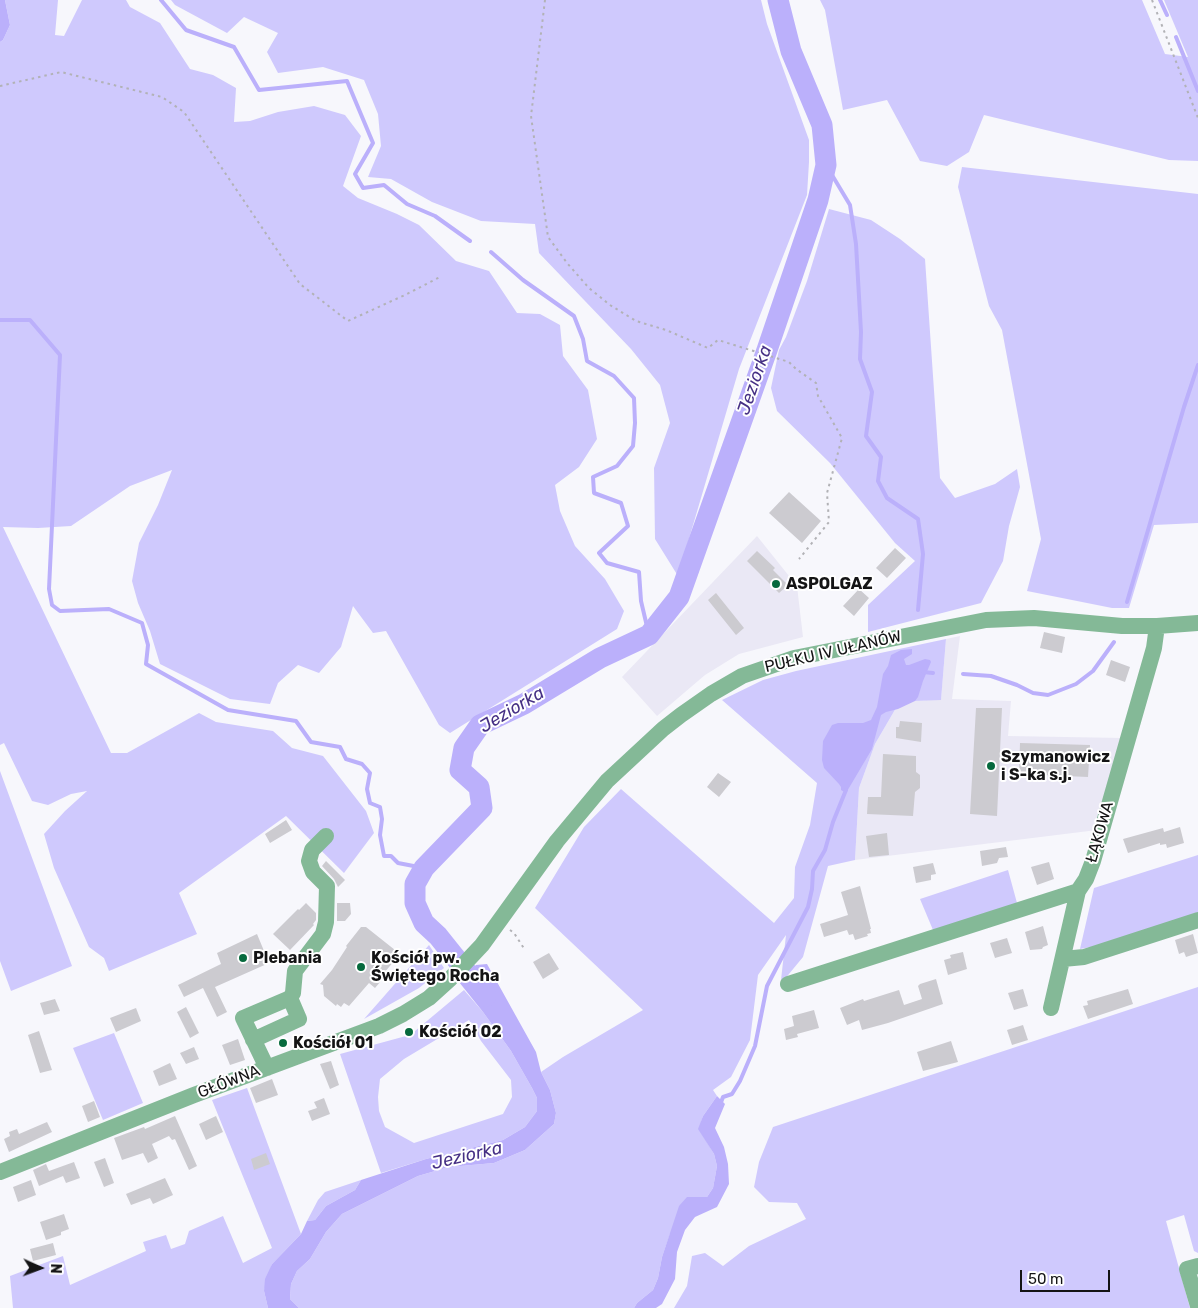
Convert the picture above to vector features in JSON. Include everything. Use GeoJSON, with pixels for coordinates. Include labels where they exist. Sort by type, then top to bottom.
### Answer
{"type":"FeatureCollection","features":[{"type":"Feature","properties":{"kind":"street","name":"PUŁKU IV UŁANÓW"},"geometry":{"type":"LineString","coordinates":[[450,978],[482,945],[557,841],[608,781],[680,715],[742,676],[794,658],[986,620],[1034,618],[1122,626],[1198,623]]}},
{"type":"Feature","properties":{"kind":"street","name":"ŁĄKOWA"},"geometry":{"type":"LineString","coordinates":[[1051,1008],[1078,891],[1086,879],[1092,861],[1154,648],[1157,626]]}},
{"type":"Feature","properties":{"kind":"street"},"geometry":{"type":"LineString","coordinates":[[267,1068],[243,1018],[290,998],[293,993],[295,971],[323,934],[326,922],[326,886],[313,872],[309,861],[312,850],[326,836]]}},
{"type":"Feature","properties":{"kind":"street"},"geometry":{"type":"LineString","coordinates":[[788,984],[1078,891]]}},
{"type":"Feature","properties":{"kind":"street"},"geometry":{"type":"LineString","coordinates":[[1062,959],[1084,956],[1198,920]]}},
{"type":"Feature","properties":{"kind":"street","name":"GŁÓWNA"},"geometry":{"type":"LineString","coordinates":[[0,1171],[353,1036],[403,1014],[429,998],[450,978]]}},
{"type":"Feature","properties":{"kind":"street"},"geometry":{"type":"LineString","coordinates":[[254,1040],[299,1019],[290,998]]}},
{"type":"Feature","properties":{"kind":"street"},"geometry":{"type":"LineString","coordinates":[[1198,1266],[1187,1269],[1198,1306]]}},
{"type":"Feature","properties":{"kind":"path"},"geometry":{"type":"LineString","coordinates":[[545,0],[531,116],[548,237],[589,288],[610,305],[636,321],[666,330],[708,348],[718,340],[772,356],[789,362],[816,383],[818,396],[842,438],[828,493],[829,522],[799,559]]}},
{"type":"Feature","properties":{"kind":"path"},"geometry":{"type":"LineString","coordinates":[[1152,0],[1198,118]]}},
{"type":"Feature","properties":{"kind":"path"},"geometry":{"type":"LineString","coordinates":[[0,86],[61,72],[162,98],[184,112],[300,284],[348,321],[408,294],[440,276]]}},
{"type":"Feature","properties":{"kind":"path"},"geometry":{"type":"LineString","coordinates":[[506,928],[514,933],[525,950]]}},
{"type":"Feature","properties":{"kind":"shaded area"},"geometry":{"type":"Polygon","coordinates":[[[5,0],[58,0],[55,35],[64,36],[82,0],[126,0],[130,7],[160,23],[190,69],[213,75],[236,88],[234,122],[250,121],[278,112],[314,106],[345,115],[361,136],[343,186],[358,198],[419,225],[456,261],[489,271],[517,313],[540,314],[560,325],[563,356],[588,390],[597,439],[579,467],[555,485],[560,511],[575,546],[605,579],[624,611],[617,629],[450,733],[439,725],[386,631],[373,633],[353,606],[341,647],[319,673],[298,665],[278,683],[270,704],[230,699],[160,664],[132,581],[139,543],[158,505],[172,470],[130,486],[71,526],[38,528],[3,527],[111,753],[127,753],[199,713],[216,722],[273,731],[292,748],[323,756],[366,811],[374,833],[344,873],[286,816],[179,893],[197,934],[109,971],[104,958],[89,947],[54,868],[44,834],[87,791],[71,794],[48,805],[32,801],[4,743],[0,745],[0,42],[3,40],[10,25],[5,0]]]}},
{"type":"Feature","properties":{"kind":"shaded area"},"geometry":{"type":"Polygon","coordinates":[[[171,0],[761,0],[767,24],[809,140],[807,195],[739,369],[678,576],[655,539],[654,468],[670,423],[660,385],[631,349],[539,253],[535,224],[481,221],[432,202],[391,179],[368,177],[381,146],[378,114],[364,80],[323,67],[278,73],[267,52],[278,33],[244,17],[227,33],[175,5],[171,0]]]}},
{"type":"Feature","properties":{"kind":"shaded area"},"geometry":{"type":"Polygon","coordinates":[[[820,0],[1142,0],[1165,54],[1188,57],[1164,0],[1198,0],[1198,161],[1169,160],[984,115],[969,152],[947,166],[920,161],[887,100],[843,110],[825,10],[820,0]]]}},
{"type":"Feature","properties":{"kind":"shaded area"},"geometry":{"type":"Polygon","coordinates":[[[962,167],[1198,194],[1198,523],[1154,525],[1129,608],[1112,608],[1027,591],[1041,539],[1002,330],[989,306],[958,187],[962,167]]]}},
{"type":"Feature","properties":{"kind":"shaded area"},"geometry":{"type":"Polygon","coordinates":[[[829,209],[871,220],[900,239],[925,259],[940,478],[955,498],[995,484],[1017,469],[1020,487],[1009,526],[1003,561],[981,603],[868,632],[868,605],[915,561],[895,543],[830,463],[777,411],[771,388],[779,350],[786,337],[807,281],[829,209]]]}},
{"type":"Feature","properties":{"kind":"shaded area"},"geometry":{"type":"Polygon","coordinates":[[[757,536],[797,586],[803,637],[739,654],[705,675],[657,716],[622,677],[757,536]]]}},
{"type":"Feature","properties":{"kind":"shaded area","name":"Szymanowicz i S-ka s.j."},"geometry":{"type":"Polygon","coordinates":[[[960,636],[952,699],[1011,701],[1008,736],[1123,738],[1097,830],[855,860],[859,788],[875,744],[896,708],[914,701],[941,699],[946,639],[960,636]]]}},
{"type":"Feature","properties":{"kind":"shaded area"},"geometry":{"type":"Polygon","coordinates":[[[946,639],[941,700],[914,701],[896,708],[875,744],[859,788],[855,860],[828,866],[803,957],[784,980],[781,980],[786,935],[758,975],[750,1040],[731,1077],[713,1090],[717,1096],[703,1116],[699,1129],[714,1154],[717,1166],[713,1188],[707,1197],[699,1198],[670,1234],[653,1290],[637,1303],[634,1308],[299,1308],[290,1299],[291,1284],[297,1271],[310,1259],[326,1232],[342,1214],[418,1176],[449,1167],[494,1163],[525,1150],[554,1124],[556,1113],[550,1090],[541,1072],[643,1010],[535,908],[584,827],[621,789],[774,923],[794,898],[795,867],[810,825],[817,783],[722,700],[763,680],[796,671],[946,639]]]}},
{"type":"Feature","properties":{"kind":"shaded area"},"geometry":{"type":"Polygon","coordinates":[[[0,771],[72,966],[11,991],[0,961],[0,771]]]}},
{"type":"Feature","properties":{"kind":"shaded area"},"geometry":{"type":"Polygon","coordinates":[[[1198,855],[1198,913],[1080,949],[1094,888],[1198,855]]]}},
{"type":"Feature","properties":{"kind":"shaded area"},"geometry":{"type":"Polygon","coordinates":[[[1008,870],[1017,903],[933,930],[920,899],[1008,870]]]}},
{"type":"Feature","properties":{"kind":"shaded area"},"geometry":{"type":"Polygon","coordinates":[[[429,945],[444,968],[419,988],[364,1019],[429,945]]]}},
{"type":"Feature","properties":{"kind":"shaded area"},"geometry":{"type":"Polygon","coordinates":[[[1198,987],[1198,1253],[1194,1251],[1184,1215],[1166,1221],[1190,1308],[674,1308],[687,1286],[692,1256],[705,1253],[723,1266],[749,1246],[806,1219],[797,1203],[769,1202],[754,1187],[759,1162],[773,1127],[1198,987]]]}},
{"type":"Feature","properties":{"kind":"shaded area"},"geometry":{"type":"Polygon","coordinates":[[[464,990],[483,1012],[511,1051],[537,1098],[537,1111],[525,1127],[503,1140],[426,1159],[381,1173],[340,1054],[406,1036],[415,1031],[464,990]],[[469,1020],[404,1059],[380,1079],[379,1111],[385,1127],[414,1143],[503,1114],[512,1097],[511,1080],[481,1041],[469,1020]]]}},
{"type":"Feature","properties":{"kind":"shaded area"},"geometry":{"type":"Polygon","coordinates":[[[114,1033],[143,1103],[103,1120],[73,1048],[114,1033]]]}},
{"type":"Feature","properties":{"kind":"shaded area"},"geometry":{"type":"Polygon","coordinates":[[[247,1088],[301,1234],[272,1264],[264,1291],[268,1308],[13,1308],[10,1276],[63,1256],[70,1285],[146,1251],[143,1242],[166,1235],[171,1249],[185,1244],[189,1231],[223,1216],[243,1263],[272,1248],[212,1100],[247,1088]]]}},
{"type":"Feature","properties":{"kind":"shaded area"},"geometry":{"type":"Polygon","coordinates":[[[361,1180],[355,1190],[326,1206],[315,1220],[307,1221],[318,1200],[325,1192],[361,1180]]]}},
{"type":"Feature","properties":{"kind":"water"},"geometry":{"type":"Polygon","coordinates":[[[0,0],[5,0],[10,25],[3,40],[0,42],[0,0]]]}},
{"type":"Feature","properties":{"kind":"water"},"geometry":{"type":"Polygon","coordinates":[[[912,649],[912,654],[904,659],[906,665],[925,659],[931,662],[918,697],[915,701],[881,715],[872,749],[846,793],[841,790],[839,784],[824,768],[822,760],[823,741],[832,725],[838,723],[863,723],[871,720],[877,707],[883,674],[888,666],[891,655],[901,650],[912,649]]]}},
{"type":"Feature","properties":{"kind":"water"},"geometry":{"type":"Polygon","coordinates":[[[487,964],[536,1052],[556,1113],[554,1124],[525,1150],[494,1163],[449,1167],[418,1176],[342,1214],[326,1232],[310,1259],[297,1271],[291,1284],[290,1299],[299,1308],[268,1308],[264,1291],[265,1279],[272,1264],[301,1234],[307,1221],[315,1220],[326,1206],[355,1190],[361,1180],[426,1159],[503,1140],[525,1127],[537,1111],[537,1098],[511,1051],[459,982],[476,965],[487,964]]]}},
{"type":"Feature","properties":{"kind":"water"},"geometry":{"type":"Polygon","coordinates":[[[717,1096],[725,1104],[715,1128],[724,1147],[728,1164],[729,1184],[717,1207],[695,1217],[685,1230],[677,1252],[675,1279],[662,1304],[656,1308],[634,1308],[637,1303],[653,1290],[679,1206],[687,1197],[707,1197],[713,1188],[717,1166],[714,1154],[698,1129],[703,1116],[717,1096]]]}},
{"type":"Feature","properties":{"kind":"building"},"geometry":{"type":"Polygon","coordinates":[[[789,492],[821,521],[802,543],[769,513],[789,492]]]}},
{"type":"Feature","properties":{"kind":"building"},"geometry":{"type":"Polygon","coordinates":[[[895,548],[906,558],[887,578],[876,568],[895,548]]]}},
{"type":"Feature","properties":{"kind":"building"},"geometry":{"type":"Polygon","coordinates":[[[757,551],[775,568],[773,570],[788,585],[779,593],[747,561],[757,551]]]}},
{"type":"Feature","properties":{"kind":"building"},"geometry":{"type":"Polygon","coordinates":[[[859,589],[869,598],[854,616],[843,606],[859,589]]]}},
{"type":"Feature","properties":{"kind":"building"},"geometry":{"type":"Polygon","coordinates":[[[716,593],[744,628],[736,635],[708,600],[716,593]]]}},
{"type":"Feature","properties":{"kind":"building"},"geometry":{"type":"Polygon","coordinates":[[[1044,632],[1065,637],[1062,653],[1040,648],[1044,632]]]}},
{"type":"Feature","properties":{"kind":"building"},"geometry":{"type":"Polygon","coordinates":[[[1111,660],[1130,667],[1125,682],[1106,675],[1111,660]]]}},
{"type":"Feature","properties":{"kind":"building"},"geometry":{"type":"Polygon","coordinates":[[[976,708],[1002,708],[997,816],[970,814],[976,708]]]}},
{"type":"Feature","properties":{"kind":"building"},"geometry":{"type":"Polygon","coordinates":[[[900,721],[922,723],[921,742],[896,738],[896,727],[899,727],[900,721]]]}},
{"type":"Feature","properties":{"kind":"building"},"geometry":{"type":"Polygon","coordinates":[[[1020,743],[1090,745],[1088,777],[1019,774],[1020,743]]]}},
{"type":"Feature","properties":{"kind":"building"},"geometry":{"type":"Polygon","coordinates":[[[883,754],[916,756],[916,772],[920,775],[920,788],[915,792],[913,816],[867,814],[868,797],[881,797],[883,754]]]}},
{"type":"Feature","properties":{"kind":"building"},"geometry":{"type":"Polygon","coordinates":[[[718,773],[731,782],[719,797],[707,787],[718,773]]]}},
{"type":"Feature","properties":{"kind":"building"},"geometry":{"type":"Polygon","coordinates":[[[286,820],[292,830],[270,843],[265,834],[286,820]]]}},
{"type":"Feature","properties":{"kind":"building"},"geometry":{"type":"Polygon","coordinates":[[[1180,827],[1184,843],[1167,848],[1166,844],[1160,845],[1160,843],[1128,853],[1123,839],[1163,828],[1164,832],[1180,827]]]}},
{"type":"Feature","properties":{"kind":"building"},"geometry":{"type":"Polygon","coordinates":[[[887,833],[889,855],[869,857],[866,836],[887,833]]]}},
{"type":"Feature","properties":{"kind":"building"},"geometry":{"type":"Polygon","coordinates":[[[1006,847],[1008,857],[999,858],[997,863],[982,866],[980,851],[1006,847]]]}},
{"type":"Feature","properties":{"kind":"building"},"geometry":{"type":"Polygon","coordinates":[[[326,861],[345,880],[338,887],[334,879],[322,866],[326,861]]]}},
{"type":"Feature","properties":{"kind":"building"},"geometry":{"type":"Polygon","coordinates":[[[1049,862],[1054,879],[1037,885],[1031,867],[1049,862]]]}},
{"type":"Feature","properties":{"kind":"building"},"geometry":{"type":"Polygon","coordinates":[[[933,863],[936,874],[931,875],[931,880],[916,883],[913,867],[933,863]]]}},
{"type":"Feature","properties":{"kind":"building"},"geometry":{"type":"Polygon","coordinates":[[[860,886],[871,933],[867,934],[868,936],[855,940],[853,934],[849,935],[847,930],[824,937],[820,924],[848,915],[841,892],[860,886]]]}},
{"type":"Feature","properties":{"kind":"building"},"geometry":{"type":"Polygon","coordinates":[[[306,903],[316,913],[316,920],[314,925],[290,950],[273,934],[306,903]]]}},
{"type":"Feature","properties":{"kind":"building"},"geometry":{"type":"Polygon","coordinates":[[[337,903],[350,903],[351,914],[345,921],[337,921],[337,903]]]}},
{"type":"Feature","properties":{"kind":"building"},"geometry":{"type":"Polygon","coordinates":[[[1043,926],[1048,945],[1042,949],[1030,950],[1025,932],[1043,926]]]}},
{"type":"Feature","properties":{"kind":"building","name":"Kościół pw. Świętego Rocha"},"geometry":{"type":"Polygon","coordinates":[[[361,927],[366,927],[400,954],[384,973],[386,974],[375,988],[369,983],[349,1006],[344,1003],[341,1007],[337,1004],[336,1006],[324,996],[323,985],[320,984],[332,970],[346,946],[361,927]]]}},
{"type":"Feature","properties":{"kind":"building"},"geometry":{"type":"Polygon","coordinates":[[[257,934],[269,963],[215,987],[227,1012],[217,1017],[203,988],[184,997],[178,985],[221,964],[217,953],[257,934]]]}},
{"type":"Feature","properties":{"kind":"building"},"geometry":{"type":"Polygon","coordinates":[[[1193,934],[1198,953],[1186,957],[1184,952],[1179,954],[1175,940],[1193,934]]]}},
{"type":"Feature","properties":{"kind":"building"},"geometry":{"type":"Polygon","coordinates":[[[1007,938],[1012,953],[995,958],[990,943],[1007,938]]]}},
{"type":"Feature","properties":{"kind":"building"},"geometry":{"type":"Polygon","coordinates":[[[963,952],[967,969],[948,975],[944,960],[951,958],[950,955],[963,952]]]}},
{"type":"Feature","properties":{"kind":"building"},"geometry":{"type":"Polygon","coordinates":[[[549,953],[559,969],[543,979],[533,962],[549,953]]]}},
{"type":"Feature","properties":{"kind":"building"},"geometry":{"type":"Polygon","coordinates":[[[936,979],[943,1004],[888,1023],[862,1030],[859,1020],[847,1025],[840,1008],[863,999],[864,1001],[899,990],[904,1005],[922,999],[918,986],[936,979]]]}},
{"type":"Feature","properties":{"kind":"building"},"geometry":{"type":"Polygon","coordinates":[[[1023,989],[1028,1006],[1014,1010],[1008,993],[1023,989]]]}},
{"type":"Feature","properties":{"kind":"building"},"geometry":{"type":"Polygon","coordinates":[[[1128,989],[1133,1004],[1088,1019],[1083,1006],[1088,1005],[1087,1001],[1128,989]]]}},
{"type":"Feature","properties":{"kind":"building"},"geometry":{"type":"Polygon","coordinates":[[[55,999],[60,1011],[44,1015],[40,1003],[55,999]]]}},
{"type":"Feature","properties":{"kind":"building"},"geometry":{"type":"Polygon","coordinates":[[[186,1007],[199,1033],[190,1038],[177,1012],[186,1007]]]}},
{"type":"Feature","properties":{"kind":"building"},"geometry":{"type":"Polygon","coordinates":[[[136,1008],[141,1021],[116,1032],[110,1018],[136,1008]]]}},
{"type":"Feature","properties":{"kind":"building"},"geometry":{"type":"Polygon","coordinates":[[[814,1010],[819,1028],[797,1034],[798,1037],[786,1040],[784,1029],[794,1026],[792,1016],[814,1010]]]}},
{"type":"Feature","properties":{"kind":"building"},"geometry":{"type":"Polygon","coordinates":[[[1023,1025],[1028,1040],[1012,1045],[1007,1030],[1023,1025]]]}},
{"type":"Feature","properties":{"kind":"building"},"geometry":{"type":"Polygon","coordinates":[[[39,1031],[52,1070],[40,1073],[28,1035],[39,1031]]]}},
{"type":"Feature","properties":{"kind":"building"},"geometry":{"type":"Polygon","coordinates":[[[238,1039],[245,1060],[230,1065],[222,1045],[238,1039]]]}},
{"type":"Feature","properties":{"kind":"building"},"geometry":{"type":"Polygon","coordinates":[[[951,1041],[958,1062],[923,1071],[917,1052],[951,1041]]]}},
{"type":"Feature","properties":{"kind":"building"},"geometry":{"type":"Polygon","coordinates":[[[194,1047],[199,1059],[186,1064],[180,1053],[194,1047]]]}},
{"type":"Feature","properties":{"kind":"building"},"geometry":{"type":"Polygon","coordinates":[[[331,1061],[339,1085],[330,1089],[320,1064],[331,1061]]]}},
{"type":"Feature","properties":{"kind":"building"},"geometry":{"type":"Polygon","coordinates":[[[170,1063],[177,1079],[159,1086],[153,1071],[170,1063]]]}},
{"type":"Feature","properties":{"kind":"building"},"geometry":{"type":"Polygon","coordinates":[[[272,1079],[278,1095],[256,1103],[250,1088],[272,1079]]]}},
{"type":"Feature","properties":{"kind":"building"},"geometry":{"type":"Polygon","coordinates":[[[324,1098],[330,1114],[312,1121],[308,1111],[317,1108],[314,1102],[324,1098]]]}},
{"type":"Feature","properties":{"kind":"building"},"geometry":{"type":"Polygon","coordinates":[[[94,1101],[100,1117],[88,1122],[82,1106],[94,1101]]]}},
{"type":"Feature","properties":{"kind":"building"},"geometry":{"type":"Polygon","coordinates":[[[175,1116],[197,1166],[189,1170],[175,1139],[172,1140],[169,1136],[152,1144],[158,1158],[148,1163],[143,1153],[122,1160],[114,1138],[144,1127],[145,1129],[175,1116]]]}},
{"type":"Feature","properties":{"kind":"building"},"geometry":{"type":"Polygon","coordinates":[[[216,1116],[223,1132],[206,1140],[199,1124],[216,1116]]]}},
{"type":"Feature","properties":{"kind":"building"},"geometry":{"type":"Polygon","coordinates":[[[47,1122],[52,1132],[9,1152],[4,1139],[10,1136],[9,1132],[17,1129],[19,1134],[47,1122]]]}},
{"type":"Feature","properties":{"kind":"building"},"geometry":{"type":"Polygon","coordinates":[[[266,1153],[270,1164],[254,1170],[251,1159],[266,1153]]]}},
{"type":"Feature","properties":{"kind":"building"},"geometry":{"type":"Polygon","coordinates":[[[105,1158],[114,1183],[104,1187],[94,1162],[105,1158]]]}},
{"type":"Feature","properties":{"kind":"building"},"geometry":{"type":"Polygon","coordinates":[[[74,1162],[80,1178],[66,1183],[63,1176],[39,1186],[33,1170],[46,1164],[49,1171],[74,1162]]]}},
{"type":"Feature","properties":{"kind":"building"},"geometry":{"type":"Polygon","coordinates":[[[165,1178],[173,1195],[153,1204],[150,1198],[131,1205],[126,1194],[165,1178]]]}},
{"type":"Feature","properties":{"kind":"building"},"geometry":{"type":"Polygon","coordinates":[[[31,1180],[36,1195],[18,1202],[13,1187],[31,1180]]]}},
{"type":"Feature","properties":{"kind":"building"},"geometry":{"type":"Polygon","coordinates":[[[64,1214],[69,1229],[61,1232],[61,1235],[46,1240],[40,1222],[64,1214]]]}},
{"type":"Feature","properties":{"kind":"building"},"geometry":{"type":"Polygon","coordinates":[[[53,1243],[56,1255],[33,1261],[30,1249],[53,1243]]]}},
{"type":"Feature","properties":{"kind":"waterway"},"geometry":{"type":"LineString","coordinates":[[161,0],[186,30],[234,47],[259,90],[347,81],[373,143],[355,174],[363,188],[384,185],[407,204],[435,216],[470,241]]}},
{"type":"Feature","properties":{"kind":"waterway","name":"Jeziorka"},"geometry":{"type":"LineString","coordinates":[[486,996],[438,936],[424,923],[415,903],[415,884],[424,868],[482,808],[479,787],[460,770],[464,748],[480,725],[524,704],[600,658],[649,635],[679,597],[767,350],[818,200],[826,165],[822,125],[791,51],[778,0]]}},
{"type":"Feature","properties":{"kind":"waterway"},"geometry":{"type":"LineString","coordinates":[[1160,0],[1167,15]]}},
{"type":"Feature","properties":{"kind":"waterway"},"geometry":{"type":"LineString","coordinates":[[1176,37],[1198,91]]}},
{"type":"Feature","properties":{"kind":"waterway"},"geometry":{"type":"LineString","coordinates":[[826,165],[850,205],[856,244],[861,332],[860,359],[872,392],[866,436],[881,457],[878,481],[887,498],[918,519],[923,554],[918,610]]}},
{"type":"Feature","properties":{"kind":"waterway"},"geometry":{"type":"LineString","coordinates":[[491,252],[523,280],[574,316],[583,339],[587,361],[614,376],[634,398],[635,423],[633,446],[617,466],[593,477],[594,493],[621,503],[628,526],[599,553],[607,563],[639,572],[641,601],[649,635]]}},
{"type":"Feature","properties":{"kind":"waterway"},"geometry":{"type":"LineString","coordinates":[[0,320],[30,320],[60,355],[49,589],[52,605],[60,611],[109,609],[142,623],[148,645],[146,664],[228,710],[296,721],[311,742],[340,747],[346,759],[362,764],[370,773],[367,789],[370,803],[380,807],[382,819],[380,835],[384,856],[391,856],[398,863],[424,868]]}},
{"type":"Feature","properties":{"kind":"waterway"},"geometry":{"type":"LineString","coordinates":[[1127,602],[1198,365]]}},
{"type":"Feature","properties":{"kind":"waterway"},"geometry":{"type":"LineString","coordinates":[[963,674],[991,676],[1033,693],[1048,695],[1076,684],[1093,671],[1114,642]]}},
{"type":"Feature","properties":{"kind":"waterway"},"geometry":{"type":"LineString","coordinates":[[923,672],[933,673]]}},
{"type":"Feature","properties":{"kind":"waterway"},"geometry":{"type":"LineString","coordinates":[[720,1105],[723,1097],[732,1094],[740,1081],[755,1046],[767,986],[808,907],[813,871],[825,850],[833,822],[846,790]]}},
{"type":"Feature","properties":{"kind":"place","name":"ASPOLGAZ"},"geometry":{"type":"Point","coordinates":[776,584]}},
{"type":"Feature","properties":{"kind":"place","name":"Szymanowicz i S-ka s.j."},"geometry":{"type":"Point","coordinates":[991,766]}},
{"type":"Feature","properties":{"kind":"place","name":"Plebania"},"geometry":{"type":"Point","coordinates":[243,958]}},
{"type":"Feature","properties":{"kind":"place","name":"Kościół pw. Świętego Rocha"},"geometry":{"type":"Point","coordinates":[361,967]}},
{"type":"Feature","properties":{"kind":"place","name":"Kościół 02"},"geometry":{"type":"Point","coordinates":[409,1032]}},
{"type":"Feature","properties":{"kind":"place","name":"Kościół 01"},"geometry":{"type":"Point","coordinates":[283,1043]}}]}
